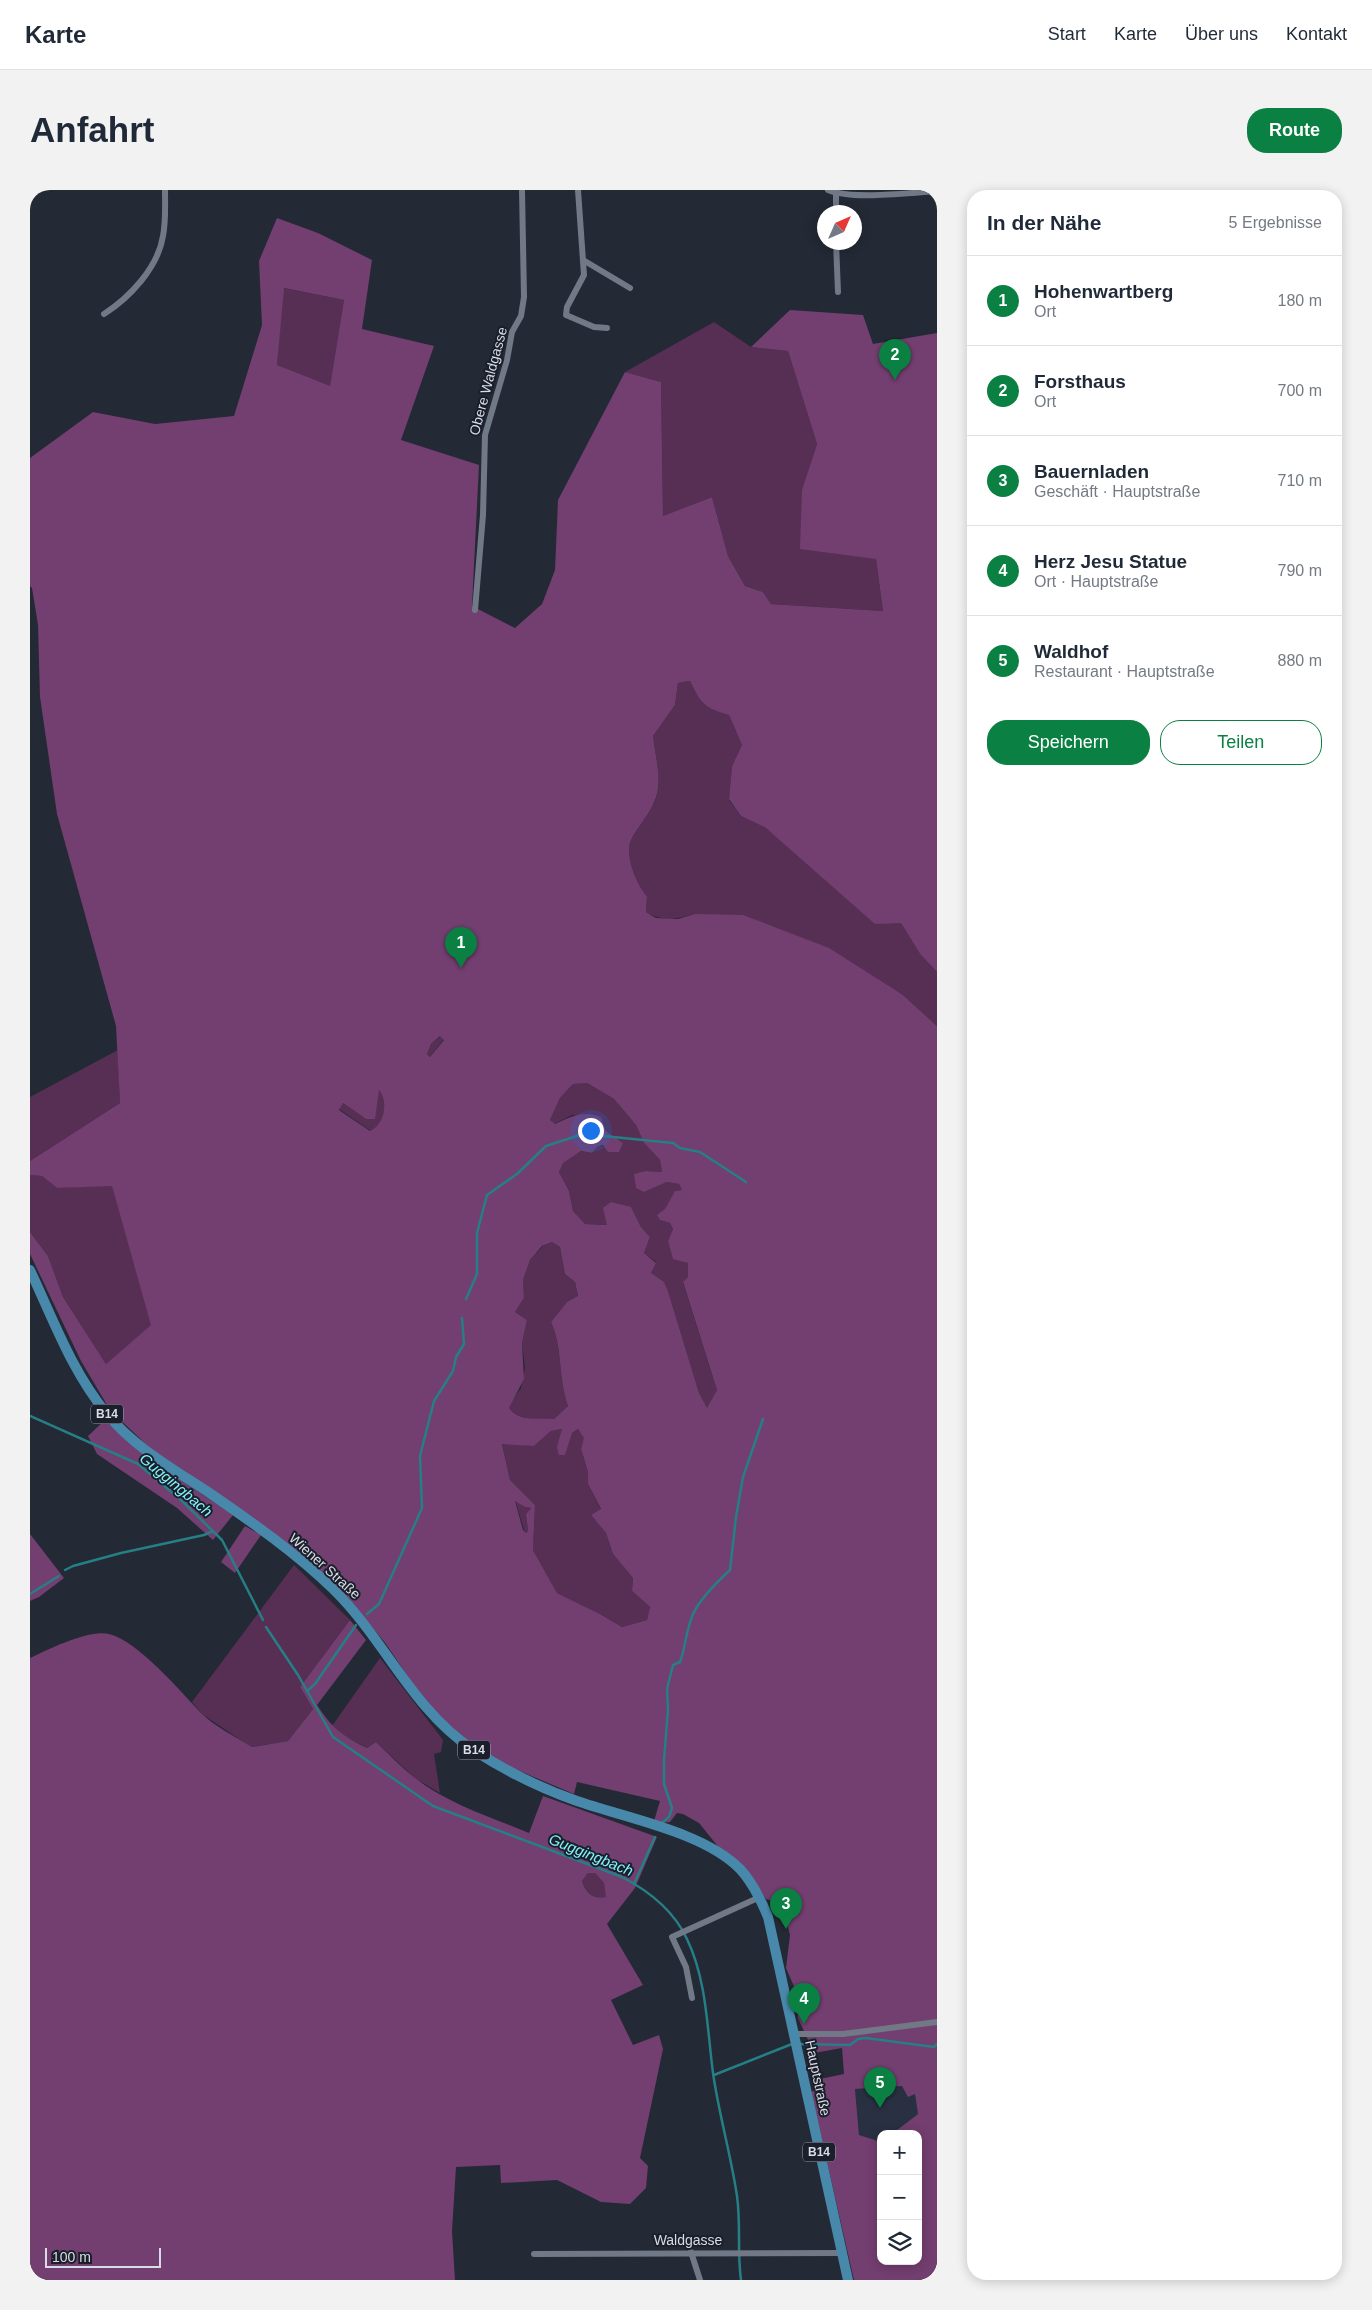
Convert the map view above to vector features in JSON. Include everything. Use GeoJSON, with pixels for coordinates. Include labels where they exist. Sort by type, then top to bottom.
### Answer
{"type":"FeatureCollection","features":[{"type":"Feature","properties":{"kind":"main road","name":"Wiener Straße"},"geometry":{"type":"LineString","coordinates":[[30,1270],[68,1351],[92,1393],[107,1414],[145,1450],[277,1541],[332,1588],[374,1634],[418,1698],[446,1729],[491,1761],[529,1781],[573,1800],[650,1825]]}},
{"type":"Feature","properties":{"kind":"main road","name":"Hauptstraße"},"geometry":{"type":"LineString","coordinates":[[650,1825],[675,1832],[712,1848],[740,1869],[760,1896],[768,1917],[848,2280]]}},
{"type":"Feature","properties":{"kind":"street"},"geometry":{"type":"LineString","coordinates":[[104,314],[121,303],[157,257],[163,237],[165,190]]}},
{"type":"Feature","properties":{"kind":"street","name":"Obere Waldgasse"},"geometry":{"type":"LineString","coordinates":[[475,610],[483,515],[485,435],[512,332],[521,316],[524,297],[522,190]]}},
{"type":"Feature","properties":{"kind":"street"},"geometry":{"type":"LineString","coordinates":[[578,190],[584,275],[567,307],[566,315],[594,328],[607,328]]}},
{"type":"Feature","properties":{"kind":"street"},"geometry":{"type":"LineString","coordinates":[[828,190],[836,194],[888,194],[937,191]]}},
{"type":"Feature","properties":{"kind":"street"},"geometry":{"type":"LineString","coordinates":[[836,194],[836,205]]}},
{"type":"Feature","properties":{"kind":"street"},"geometry":{"type":"LineString","coordinates":[[836,250],[838,292]]}},
{"type":"Feature","properties":{"kind":"street"},"geometry":{"type":"LineString","coordinates":[[583,260],[630,288]]}},
{"type":"Feature","properties":{"kind":"street"},"geometry":{"type":"LineString","coordinates":[[692,1998],[686,1967],[672,1937],[760,1896]]}},
{"type":"Feature","properties":{"kind":"street"},"geometry":{"type":"LineString","coordinates":[[795,2036],[843,2034],[937,2022]]}},
{"type":"Feature","properties":{"kind":"street"},"geometry":{"type":"LineString","coordinates":[[691,2252],[700,2280]]}},
{"type":"Feature","properties":{"kind":"street","name":"Waldgasse"},"geometry":{"type":"LineString","coordinates":[[534,2254],[842,2253]]}},
{"type":"Feature","properties":{"kind":"shaded area"},"geometry":{"type":"Polygon","coordinates":[[[277,218],[318,233],[372,260],[362,329],[434,346],[401,440],[479,465],[472,606],[515,628],[542,604],[555,570],[558,500],[625,372],[661,382],[663,516],[712,497],[728,556],[745,586],[763,592],[771,604],[883,611],[876,559],[800,549],[802,490],[817,444],[788,351],[751,347],[790,310],[863,315],[873,344],[937,333],[937,972],[920,954],[901,923],[875,924],[766,828],[741,816],[729,799],[732,766],[742,745],[729,715],[704,704],[690,681],[678,683],[675,705],[653,736],[658,768],[657,793],[650,810],[631,840],[629,854],[639,885],[647,896],[646,912],[656,918],[678,919],[695,914],[743,915],[829,948],[903,995],[937,1026],[937,2280],[854,2280],[811,2092],[821,2086],[820,2079],[844,2074],[842,2048],[814,2053],[798,2018],[796,1991],[786,1968],[790,1935],[787,1923],[783,1924],[770,1900],[766,1899],[749,1873],[720,1849],[699,1823],[683,1814],[677,1813],[670,1822],[661,1823],[654,1821],[660,1801],[577,1782],[574,1794],[501,1763],[466,1740],[434,1711],[386,1644],[349,1599],[267,1529],[152,1450],[110,1410],[81,1361],[30,1254],[30,1232],[48,1256],[63,1297],[106,1364],[151,1325],[112,1186],[57,1188],[42,1176],[30,1175],[30,1161],[120,1103],[116,1026],[57,814],[40,697],[38,625],[32,588],[30,586],[30,458],[93,412],[155,424],[234,416],[262,325],[259,261],[277,218]],[[284,288],[277,365],[330,386],[344,300],[284,288]],[[440,1036],[431,1044],[427,1054],[430,1057],[444,1040],[440,1036]],[[587,1083],[573,1084],[560,1098],[550,1120],[555,1124],[578,1115],[595,1115],[601,1117],[606,1131],[623,1143],[619,1152],[608,1152],[603,1145],[597,1147],[592,1153],[581,1151],[563,1163],[559,1172],[569,1191],[573,1211],[585,1224],[607,1225],[603,1208],[611,1202],[631,1207],[641,1227],[650,1237],[644,1253],[656,1263],[651,1273],[664,1282],[668,1291],[699,1393],[707,1408],[717,1390],[683,1282],[688,1277],[688,1263],[673,1259],[668,1241],[673,1229],[670,1223],[660,1220],[657,1215],[665,1209],[675,1191],[682,1190],[679,1184],[667,1182],[644,1192],[636,1188],[634,1174],[646,1171],[662,1172],[660,1160],[644,1143],[636,1125],[614,1099],[587,1083]],[[379,1090],[375,1119],[366,1119],[343,1103],[339,1110],[370,1131],[382,1119],[384,1101],[379,1090]],[[552,1242],[542,1246],[530,1260],[523,1280],[524,1298],[515,1312],[527,1320],[522,1343],[524,1379],[509,1408],[513,1413],[524,1418],[554,1419],[568,1406],[555,1332],[551,1322],[567,1302],[578,1296],[575,1282],[565,1274],[560,1247],[552,1242]],[[562,1429],[551,1431],[534,1446],[502,1444],[510,1480],[535,1505],[533,1550],[557,1593],[622,1627],[647,1620],[650,1607],[632,1591],[633,1578],[613,1554],[606,1533],[591,1515],[601,1509],[588,1484],[588,1472],[581,1449],[584,1438],[578,1429],[572,1433],[565,1455],[559,1455],[557,1447],[562,1429]],[[515,1501],[523,1530],[526,1533],[528,1531],[526,1514],[531,1508],[515,1501]]]}},
{"type":"Feature","properties":{"kind":"shaded area"},"geometry":{"type":"Polygon","coordinates":[[[283,288],[344,300],[330,387],[277,365],[283,288]]]}},
{"type":"Feature","properties":{"kind":"shaded area"},"geometry":{"type":"Polygon","coordinates":[[[714,322],[751,347],[788,351],[817,444],[802,491],[876,559],[883,611],[771,604],[763,592],[745,586],[728,556],[712,497],[663,516],[661,382],[625,372],[714,322]]]}},
{"type":"Feature","properties":{"kind":"shaded area"},"geometry":{"type":"Polygon","coordinates":[[[690,681],[704,704],[729,715],[742,745],[732,766],[729,800],[741,816],[766,828],[901,923],[920,954],[937,972],[937,1026],[903,995],[695,914],[670,919],[646,912],[647,896],[639,885],[633,870],[629,846],[653,806],[657,794],[657,760],[653,736],[675,705],[678,683],[690,681]]]}},
{"type":"Feature","properties":{"kind":"shaded area"},"geometry":{"type":"Polygon","coordinates":[[[441,1036],[444,1039],[430,1057],[427,1054],[431,1044],[441,1036]]]}},
{"type":"Feature","properties":{"kind":"shaded area"},"geometry":{"type":"Polygon","coordinates":[[[118,1050],[120,1103],[30,1161],[30,1097],[118,1050]]]}},
{"type":"Feature","properties":{"kind":"shaded area"},"geometry":{"type":"Polygon","coordinates":[[[587,1083],[614,1099],[636,1125],[644,1143],[660,1160],[662,1172],[646,1171],[644,1192],[667,1182],[679,1184],[682,1190],[675,1191],[660,1220],[670,1223],[673,1229],[668,1241],[688,1263],[688,1277],[683,1283],[717,1390],[707,1409],[699,1393],[668,1291],[664,1283],[651,1273],[656,1262],[644,1253],[650,1237],[641,1227],[631,1207],[608,1225],[585,1224],[573,1211],[569,1191],[559,1172],[563,1162],[581,1151],[592,1153],[597,1147],[623,1143],[606,1131],[601,1117],[572,1115],[554,1124],[550,1120],[560,1098],[573,1084],[587,1083]]]}},
{"type":"Feature","properties":{"kind":"shaded area"},"geometry":{"type":"Polygon","coordinates":[[[379,1090],[384,1100],[384,1112],[380,1124],[371,1131],[339,1109],[343,1103],[366,1119],[379,1090]]]}},
{"type":"Feature","properties":{"kind":"shaded area"},"geometry":{"type":"Polygon","coordinates":[[[30,1175],[42,1176],[57,1188],[112,1185],[152,1325],[106,1364],[63,1297],[48,1256],[30,1232],[30,1175]]]}},
{"type":"Feature","properties":{"kind":"shaded area"},"geometry":{"type":"Polygon","coordinates":[[[552,1242],[560,1247],[565,1274],[575,1282],[578,1297],[567,1302],[551,1322],[555,1332],[568,1406],[554,1419],[524,1418],[513,1413],[509,1408],[521,1388],[525,1368],[522,1343],[527,1320],[515,1312],[524,1298],[523,1280],[530,1260],[543,1246],[552,1242]]]}},
{"type":"Feature","properties":{"kind":"shaded area"},"geometry":{"type":"Polygon","coordinates":[[[105,1420],[150,1459],[233,1515],[213,1540],[177,1508],[97,1454],[88,1436],[105,1420]]]}},
{"type":"Feature","properties":{"kind":"shaded area"},"geometry":{"type":"Polygon","coordinates":[[[563,1429],[572,1433],[578,1429],[585,1438],[581,1449],[588,1472],[588,1484],[601,1510],[591,1515],[606,1533],[613,1554],[633,1578],[632,1591],[650,1607],[647,1620],[622,1627],[557,1593],[533,1550],[535,1505],[510,1480],[502,1443],[534,1446],[551,1431],[563,1429]]]}},
{"type":"Feature","properties":{"kind":"shaded area"},"geometry":{"type":"Polygon","coordinates":[[[515,1500],[525,1507],[531,1508],[526,1514],[528,1531],[525,1533],[515,1500]]]}},
{"type":"Feature","properties":{"kind":"shaded area"},"geometry":{"type":"Polygon","coordinates":[[[245,1526],[261,1535],[235,1573],[221,1562],[245,1526]]]}},
{"type":"Feature","properties":{"kind":"shaded area"},"geometry":{"type":"Polygon","coordinates":[[[30,1534],[64,1578],[39,1597],[30,1601],[30,1534]]]}},
{"type":"Feature","properties":{"kind":"shaded area"},"geometry":{"type":"Polygon","coordinates":[[[294,1565],[350,1620],[300,1687],[313,1709],[288,1741],[251,1747],[202,1714],[192,1702],[294,1565]]]}},
{"type":"Feature","properties":{"kind":"shaded area"},"geometry":{"type":"Polygon","coordinates":[[[350,1620],[366,1640],[317,1705],[333,1726],[344,1735],[367,1748],[376,1742],[415,1778],[441,1795],[529,1833],[543,1796],[657,1837],[635,1888],[607,1924],[643,1985],[611,2000],[633,2045],[659,2035],[663,2049],[640,2158],[648,2166],[646,2188],[630,2204],[601,2202],[557,2180],[501,2183],[500,2165],[456,2167],[452,2231],[455,2280],[30,2280],[30,1658],[80,1637],[91,1634],[109,1634],[133,1646],[146,1657],[206,1718],[252,1747],[288,1741],[313,1709],[300,1687],[350,1620]],[[588,1873],[582,1881],[584,1886],[591,1895],[606,1897],[604,1883],[595,1873],[588,1873]]]}},
{"type":"Feature","properties":{"kind":"shaded area"},"geometry":{"type":"Polygon","coordinates":[[[380,1658],[443,1740],[441,1752],[434,1754],[440,1793],[416,1779],[376,1742],[367,1748],[340,1734],[332,1726],[380,1658]]]}},
{"type":"Feature","properties":{"kind":"shaded area"},"geometry":{"type":"Polygon","coordinates":[[[588,1873],[595,1873],[604,1883],[607,1897],[594,1896],[588,1892],[582,1881],[588,1873]]]}},
{"type":"Feature","properties":{"kind":"shaded area"},"geometry":{"type":"Polygon","coordinates":[[[902,2086],[915,2094],[918,2114],[897,2130],[877,2130],[877,2142],[859,2135],[855,2089],[902,2086]]]}},
{"type":"Feature","properties":{"kind":"waterway"},"geometry":{"type":"LineString","coordinates":[[466,1299],[477,1274],[477,1233],[487,1195],[517,1174],[546,1146],[583,1134],[673,1143],[680,1148],[700,1152],[746,1182]]}},
{"type":"Feature","properties":{"kind":"waterway"},"geometry":{"type":"LineString","coordinates":[[367,1614],[379,1604],[422,1508],[420,1456],[434,1401],[453,1371],[456,1357],[464,1344],[462,1318]]}},
{"type":"Feature","properties":{"kind":"waterway","name":"Guggingbach"},"geometry":{"type":"LineString","coordinates":[[30,1416],[138,1464],[180,1499],[222,1540],[263,1620]]}},
{"type":"Feature","properties":{"kind":"waterway"},"geometry":{"type":"LineString","coordinates":[[663,1822],[669,1817],[672,1808],[664,1784],[668,1710],[667,1689],[673,1665],[680,1662],[689,1624],[697,1606],[715,1584],[730,1570],[743,1477],[763,1419]]}},
{"type":"Feature","properties":{"kind":"waterway"},"geometry":{"type":"LineString","coordinates":[[65,1570],[73,1566],[121,1553],[204,1535],[213,1531]]}},
{"type":"Feature","properties":{"kind":"waterway"},"geometry":{"type":"LineString","coordinates":[[30,1594],[59,1576]]}},
{"type":"Feature","properties":{"kind":"waterway"},"geometry":{"type":"LineString","coordinates":[[307,1691],[315,1684],[356,1625]]}},
{"type":"Feature","properties":{"kind":"waterway","name":"Guggingbach"},"geometry":{"type":"LineString","coordinates":[[266,1627],[298,1675],[333,1737],[433,1806],[622,1877],[651,1895],[675,1919],[687,1939],[699,1971],[713,2073],[737,2196],[741,2280]]}},
{"type":"Feature","properties":{"kind":"waterway"},"geometry":{"type":"LineString","coordinates":[[634,1884],[655,1837]]}},
{"type":"Feature","properties":{"kind":"waterway"},"geometry":{"type":"LineString","coordinates":[[798,2044],[850,2045],[858,2039],[866,2038],[934,2047],[937,2044]]}},
{"type":"Feature","properties":{"kind":"waterway"},"geometry":{"type":"LineString","coordinates":[[714,2075],[792,2044]]}},
{"type":"Feature","properties":{"kind":"place","name":"Forsthaus"},"geometry":{"type":"Point","coordinates":[895,380]}},
{"type":"Feature","properties":{"kind":"place","name":"Hohenwartberg"},"geometry":{"type":"Point","coordinates":[461,968]}},
{"type":"Feature","properties":{"kind":"place","name":"Bauernladen"},"geometry":{"type":"Point","coordinates":[786,1929]}},
{"type":"Feature","properties":{"kind":"place","name":"Herz Jesu Statue"},"geometry":{"type":"Point","coordinates":[804,2024]}},
{"type":"Feature","properties":{"kind":"place","name":"Waldhof"},"geometry":{"type":"Point","coordinates":[880,2108]}}]}
